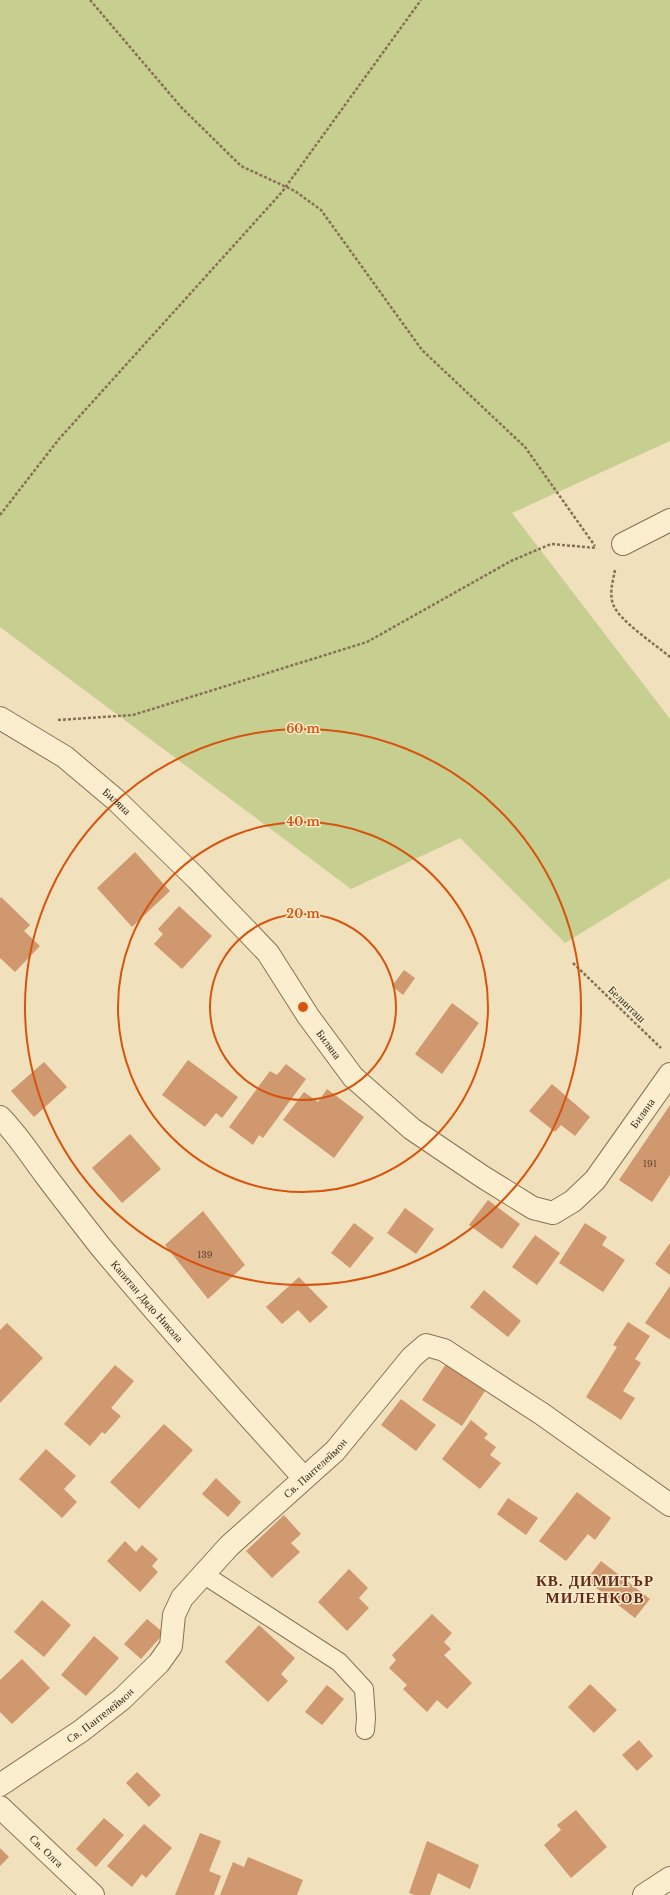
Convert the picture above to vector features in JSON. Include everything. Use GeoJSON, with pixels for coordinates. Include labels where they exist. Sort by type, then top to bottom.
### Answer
{"type":"FeatureCollection","features":[{"type":"Feature","properties":{"kind":"street"},"geometry":{"type":"LineString","coordinates":[[623,544],[670,520]]}},
{"type":"Feature","properties":{"kind":"street","name":"Биляна"},"geometry":{"type":"LineString","coordinates":[[0,718],[65,757],[116,800],[196,878],[268,953],[308,1016],[353,1077],[412,1129],[483,1177],[533,1208],[553,1213],[579,1196],[595,1180],[670,1074]]}},
{"type":"Feature","properties":{"kind":"street","name":"Капитан Дядо Никола"},"geometry":{"type":"LineString","coordinates":[[0,1117],[13,1130],[94,1238],[150,1305],[198,1362],[304,1478]]}},
{"type":"Feature","properties":{"kind":"street","name":"Св. Пантелеймон"},"geometry":{"type":"LineString","coordinates":[[0,1785],[92,1722],[122,1699],[159,1663],[171,1646],[174,1616],[182,1598],[229,1546],[335,1451],[412,1357],[426,1345],[444,1350],[542,1414],[670,1505]]}},
{"type":"Feature","properties":{"kind":"street","name":"Св. Олга"},"geometry":{"type":"LineString","coordinates":[[0,1807],[93,1895]]}},
{"type":"Feature","properties":{"kind":"street"},"geometry":{"type":"LineString","coordinates":[[644,1895],[670,1878]]}},
{"type":"Feature","properties":{"kind":"lane"},"geometry":{"type":"LineString","coordinates":[[203,1574],[338,1662],[364,1689],[366,1718],[365,1730]]}},
{"type":"Feature","properties":{"kind":"path"},"geometry":{"type":"LineString","coordinates":[[90,0],[181,107],[241,166],[295,191],[321,210],[422,350],[525,447],[596,548]]}},
{"type":"Feature","properties":{"kind":"path"},"geometry":{"type":"LineString","coordinates":[[0,514],[59,439],[285,187],[422,0]]}},
{"type":"Feature","properties":{"kind":"path"},"geometry":{"type":"LineString","coordinates":[[56,720],[133,715],[367,642],[511,561],[551,544],[596,548],[623,544],[615,567],[611,590],[612,603],[619,615],[670,657]]}},
{"type":"Feature","properties":{"kind":"path","name":"Белинташ"},"geometry":{"type":"LineString","coordinates":[[573,964],[664,1051]]}},
{"type":"Feature","properties":{"kind":"green space"},"geometry":{"type":"Polygon","coordinates":[[[0,0],[670,0],[670,441],[512,513],[670,719],[670,878],[565,943],[460,838],[351,889],[0,627],[0,0]]]}},
{"type":"Feature","properties":{"kind":"building"},"geometry":{"type":"Polygon","coordinates":[[[135,852],[170,891],[132,927],[97,888],[135,852]]]}},
{"type":"Feature","properties":{"kind":"building"},"geometry":{"type":"Polygon","coordinates":[[[1,897],[30,925],[24,931],[40,946],[15,972],[0,958],[1,897]]]}},
{"type":"Feature","properties":{"kind":"building"},"geometry":{"type":"Polygon","coordinates":[[[179,906],[212,936],[182,969],[154,944],[163,934],[158,929],[179,906]]]}},
{"type":"Feature","properties":{"kind":"building"},"geometry":{"type":"Polygon","coordinates":[[[404,970],[415,978],[403,995],[392,986],[404,970]]]}},
{"type":"Feature","properties":{"kind":"building"},"geometry":{"type":"Polygon","coordinates":[[[452,1003],[479,1023],[442,1074],[415,1054],[452,1003]]]}},
{"type":"Feature","properties":{"kind":"building"},"geometry":{"type":"Polygon","coordinates":[[[188,1060],[238,1097],[222,1118],[216,1113],[205,1127],[162,1095],[188,1060]]]}},
{"type":"Feature","properties":{"kind":"building"},"geometry":{"type":"Polygon","coordinates":[[[44,1062],[67,1087],[34,1117],[11,1091],[44,1062]]]}},
{"type":"Feature","properties":{"kind":"building"},"geometry":{"type":"Polygon","coordinates":[[[286,1064],[306,1079],[263,1138],[259,1135],[253,1145],[229,1127],[270,1071],[277,1075],[286,1064]]]}},
{"type":"Feature","properties":{"kind":"building"},"geometry":{"type":"Polygon","coordinates":[[[552,1084],[590,1117],[575,1136],[561,1125],[555,1132],[529,1111],[552,1084]]]}},
{"type":"Feature","properties":{"kind":"building"},"geometry":{"type":"Polygon","coordinates":[[[327,1089],[364,1117],[334,1158],[283,1120],[304,1092],[318,1102],[327,1089]]]}},
{"type":"Feature","properties":{"kind":"building"},"geometry":{"type":"Polygon","coordinates":[[[670,1105],[670,1175],[652,1202],[619,1180],[670,1105]]]}},
{"type":"Feature","properties":{"kind":"building"},"geometry":{"type":"Polygon","coordinates":[[[130,1134],[161,1169],[122,1203],[92,1168],[130,1134]]]}},
{"type":"Feature","properties":{"kind":"building"},"geometry":{"type":"Polygon","coordinates":[[[488,1200],[520,1224],[502,1249],[469,1225],[488,1200]]]}},
{"type":"Feature","properties":{"kind":"building"},"geometry":{"type":"Polygon","coordinates":[[[405,1208],[434,1229],[416,1254],[387,1233],[405,1208]]]}},
{"type":"Feature","properties":{"kind":"building"},"geometry":{"type":"Polygon","coordinates":[[[203,1211],[245,1265],[208,1299],[165,1245],[203,1211]]]}},
{"type":"Feature","properties":{"kind":"building"},"geometry":{"type":"Polygon","coordinates":[[[354,1223],[374,1238],[350,1268],[331,1253],[354,1223]]]}},
{"type":"Feature","properties":{"kind":"building"},"geometry":{"type":"Polygon","coordinates":[[[585,1223],[607,1237],[602,1245],[625,1260],[603,1292],[559,1263],[585,1223]]]}},
{"type":"Feature","properties":{"kind":"building"},"geometry":{"type":"Polygon","coordinates":[[[535,1235],[560,1253],[537,1285],[512,1267],[535,1235]]]}},
{"type":"Feature","properties":{"kind":"building"},"geometry":{"type":"Polygon","coordinates":[[[670,1243],[670,1275],[655,1264],[670,1243]]]}},
{"type":"Feature","properties":{"kind":"building"},"geometry":{"type":"Polygon","coordinates":[[[299,1277],[328,1307],[310,1323],[298,1310],[282,1324],[266,1307],[299,1277]]]}},
{"type":"Feature","properties":{"kind":"building"},"geometry":{"type":"Polygon","coordinates":[[[670,1286],[670,1338],[669,1339],[645,1323],[670,1286]]]}},
{"type":"Feature","properties":{"kind":"building"},"geometry":{"type":"Polygon","coordinates":[[[484,1290],[521,1321],[508,1337],[470,1307],[484,1290]]]}},
{"type":"Feature","properties":{"kind":"building"},"geometry":{"type":"Polygon","coordinates":[[[628,1322],[650,1336],[635,1359],[641,1363],[623,1391],[635,1398],[621,1420],[586,1397],[617,1347],[613,1345],[628,1322]]]}},
{"type":"Feature","properties":{"kind":"building"},"geometry":{"type":"Polygon","coordinates":[[[7,1323],[43,1358],[0,1403],[0,1330],[7,1323]]]}},
{"type":"Feature","properties":{"kind":"building"},"geometry":{"type":"Polygon","coordinates":[[[446,1364],[485,1391],[462,1426],[422,1400],[446,1364]]]}},
{"type":"Feature","properties":{"kind":"building"},"geometry":{"type":"Polygon","coordinates":[[[115,1365],[134,1381],[111,1408],[121,1416],[105,1434],[102,1432],[90,1446],[64,1424],[115,1365]]]}},
{"type":"Feature","properties":{"kind":"building"},"geometry":{"type":"Polygon","coordinates":[[[401,1399],[436,1425],[416,1451],[381,1425],[401,1399]]]}},
{"type":"Feature","properties":{"kind":"building"},"geometry":{"type":"Polygon","coordinates":[[[471,1420],[488,1434],[484,1438],[496,1447],[490,1455],[501,1463],[480,1489],[442,1459],[471,1420]]]}},
{"type":"Feature","properties":{"kind":"building"},"geometry":{"type":"Polygon","coordinates":[[[164,1424],[193,1450],[139,1509],[110,1482],[164,1424]]]}},
{"type":"Feature","properties":{"kind":"building"},"geometry":{"type":"Polygon","coordinates":[[[46,1449],[76,1476],[64,1489],[77,1502],[62,1518],[19,1479],[46,1449]]]}},
{"type":"Feature","properties":{"kind":"building"},"geometry":{"type":"Polygon","coordinates":[[[216,1478],[241,1502],[228,1517],[202,1494],[216,1478]]]}},
{"type":"Feature","properties":{"kind":"building"},"geometry":{"type":"Polygon","coordinates":[[[577,1492],[611,1518],[595,1540],[588,1534],[566,1561],[539,1541],[577,1492]]]}},
{"type":"Feature","properties":{"kind":"building"},"geometry":{"type":"Polygon","coordinates":[[[508,1498],[538,1518],[526,1535],[497,1514],[508,1498]]]}},
{"type":"Feature","properties":{"kind":"building"},"geometry":{"type":"Polygon","coordinates":[[[284,1515],[301,1534],[291,1543],[300,1552],[272,1578],[246,1551],[284,1515]]]}},
{"type":"Feature","properties":{"kind":"building"},"geometry":{"type":"Polygon","coordinates":[[[125,1541],[136,1552],[142,1545],[158,1559],[152,1566],[158,1572],[140,1592],[107,1561],[125,1541]]]}},
{"type":"Feature","properties":{"kind":"building"},"geometry":{"type":"Polygon","coordinates":[[[601,1561],[650,1599],[635,1618],[586,1580],[601,1561]]]}},
{"type":"Feature","properties":{"kind":"building"},"geometry":{"type":"Polygon","coordinates":[[[349,1569],[368,1588],[359,1598],[369,1608],[347,1631],[318,1602],[349,1569]]]}},
{"type":"Feature","properties":{"kind":"building"},"geometry":{"type":"Polygon","coordinates":[[[42,1600],[71,1625],[44,1657],[14,1632],[42,1600]]]}},
{"type":"Feature","properties":{"kind":"building"},"geometry":{"type":"Polygon","coordinates":[[[432,1614],[452,1633],[444,1642],[451,1649],[444,1655],[472,1683],[447,1709],[437,1700],[427,1712],[403,1689],[407,1685],[389,1668],[396,1660],[392,1655],[432,1614]]]}},
{"type":"Feature","properties":{"kind":"building"},"geometry":{"type":"Polygon","coordinates":[[[147,1619],[164,1633],[141,1659],[124,1644],[147,1619]]]}},
{"type":"Feature","properties":{"kind":"building"},"geometry":{"type":"Polygon","coordinates":[[[259,1625],[295,1658],[281,1674],[288,1681],[268,1702],[225,1662],[259,1625]]]}},
{"type":"Feature","properties":{"kind":"building"},"geometry":{"type":"Polygon","coordinates":[[[94,1636],[119,1658],[86,1696],[61,1675],[94,1636]]]}},
{"type":"Feature","properties":{"kind":"building"},"geometry":{"type":"Polygon","coordinates":[[[22,1659],[50,1688],[12,1724],[0,1712],[0,1680],[22,1659]]]}},
{"type":"Feature","properties":{"kind":"building"},"geometry":{"type":"Polygon","coordinates":[[[590,1684],[617,1710],[594,1733],[568,1707],[590,1684]]]}},
{"type":"Feature","properties":{"kind":"building"},"geometry":{"type":"Polygon","coordinates":[[[327,1685],[344,1699],[322,1725],[305,1712],[327,1685]]]}},
{"type":"Feature","properties":{"kind":"building"},"geometry":{"type":"Polygon","coordinates":[[[639,1740],[653,1756],[637,1771],[622,1755],[639,1740]]]}},
{"type":"Feature","properties":{"kind":"building"},"geometry":{"type":"Polygon","coordinates":[[[137,1772],[161,1795],[149,1807],[126,1783],[137,1772]]]}},
{"type":"Feature","properties":{"kind":"building"},"geometry":{"type":"Polygon","coordinates":[[[576,1810],[607,1847],[571,1878],[544,1845],[561,1830],[557,1825],[576,1810]]]}},
{"type":"Feature","properties":{"kind":"building"},"geometry":{"type":"Polygon","coordinates":[[[104,1818],[124,1835],[96,1867],[76,1849],[104,1818]]]}},
{"type":"Feature","properties":{"kind":"building"},"geometry":{"type":"Polygon","coordinates":[[[144,1824],[172,1848],[146,1878],[142,1874],[132,1887],[107,1866],[144,1824]]]}},
{"type":"Feature","properties":{"kind":"building"},"geometry":{"type":"Polygon","coordinates":[[[200,1833],[221,1841],[209,1871],[221,1876],[214,1895],[175,1895],[200,1833]]]}},
{"type":"Feature","properties":{"kind":"building"},"geometry":{"type":"Polygon","coordinates":[[[427,1841],[479,1865],[470,1889],[438,1873],[430,1895],[414,1895],[409,1893],[427,1841]]]}},
{"type":"Feature","properties":{"kind":"building"},"geometry":{"type":"Polygon","coordinates":[[[0,1848],[9,1857],[0,1866],[0,1848]]]}},
{"type":"Feature","properties":{"kind":"building"},"geometry":{"type":"Polygon","coordinates":[[[248,1857],[303,1880],[297,1895],[220,1895],[233,1862],[244,1867],[248,1857]]]}},
{"type":"Feature","properties":{"kind":"district","name":"КВ. ДИМИТЪР МИЛЕНКОВ"},"geometry":{"type":"Point","coordinates":[595,1590]}}]}
